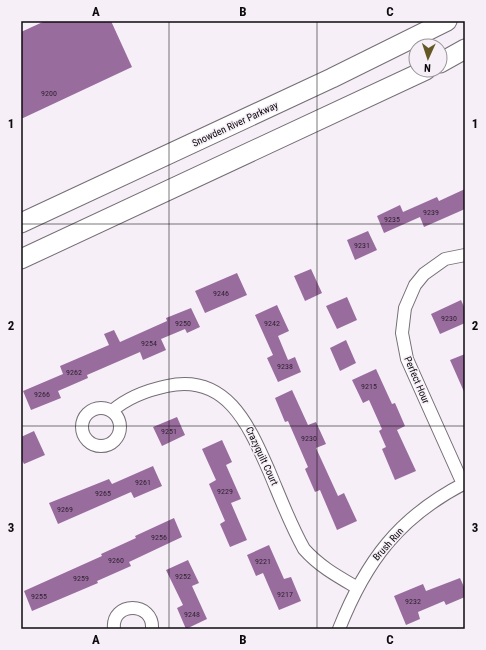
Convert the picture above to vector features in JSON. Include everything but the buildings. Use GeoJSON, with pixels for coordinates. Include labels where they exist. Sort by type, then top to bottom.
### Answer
{"type":"FeatureCollection","features":[{"type":"Feature","properties":{"kind":"main road","name":"Snowden River Parkway"},"geometry":{"type":"LineString","coordinates":[[21,223],[332,78],[447,21]]}},
{"type":"Feature","properties":{"kind":"main road"},"geometry":{"type":"LineString","coordinates":[[448,59],[465,49]]}},
{"type":"Feature","properties":{"kind":"main road"},"geometry":{"type":"LineString","coordinates":[[21,259],[409,78]]}},
{"type":"Feature","properties":{"kind":"street","name":"Perfect Hour"},"geometry":{"type":"LineString","coordinates":[[464,484],[407,359],[402,333],[405,308],[409,295],[419,279],[445,258],[465,255]]}},
{"type":"Feature","properties":{"kind":"street","name":"Crazyquilt Court"},"geometry":{"type":"LineString","coordinates":[[112,411],[121,403],[132,398],[157,388],[172,385],[197,386],[220,395],[229,402],[246,423],[304,548],[314,561],[356,587]]}},
{"type":"Feature","properties":{"kind":"street","name":"Brush Run"},"geometry":{"type":"LineString","coordinates":[[339,629],[356,587],[386,544],[420,512],[464,484]]}},
{"type":"Feature","properties":{"kind":"street"},"geometry":{"type":"LineString","coordinates":[[114,629],[116,617],[121,611],[135,607],[143,610],[149,616],[153,624],[152,629]]}}]}
